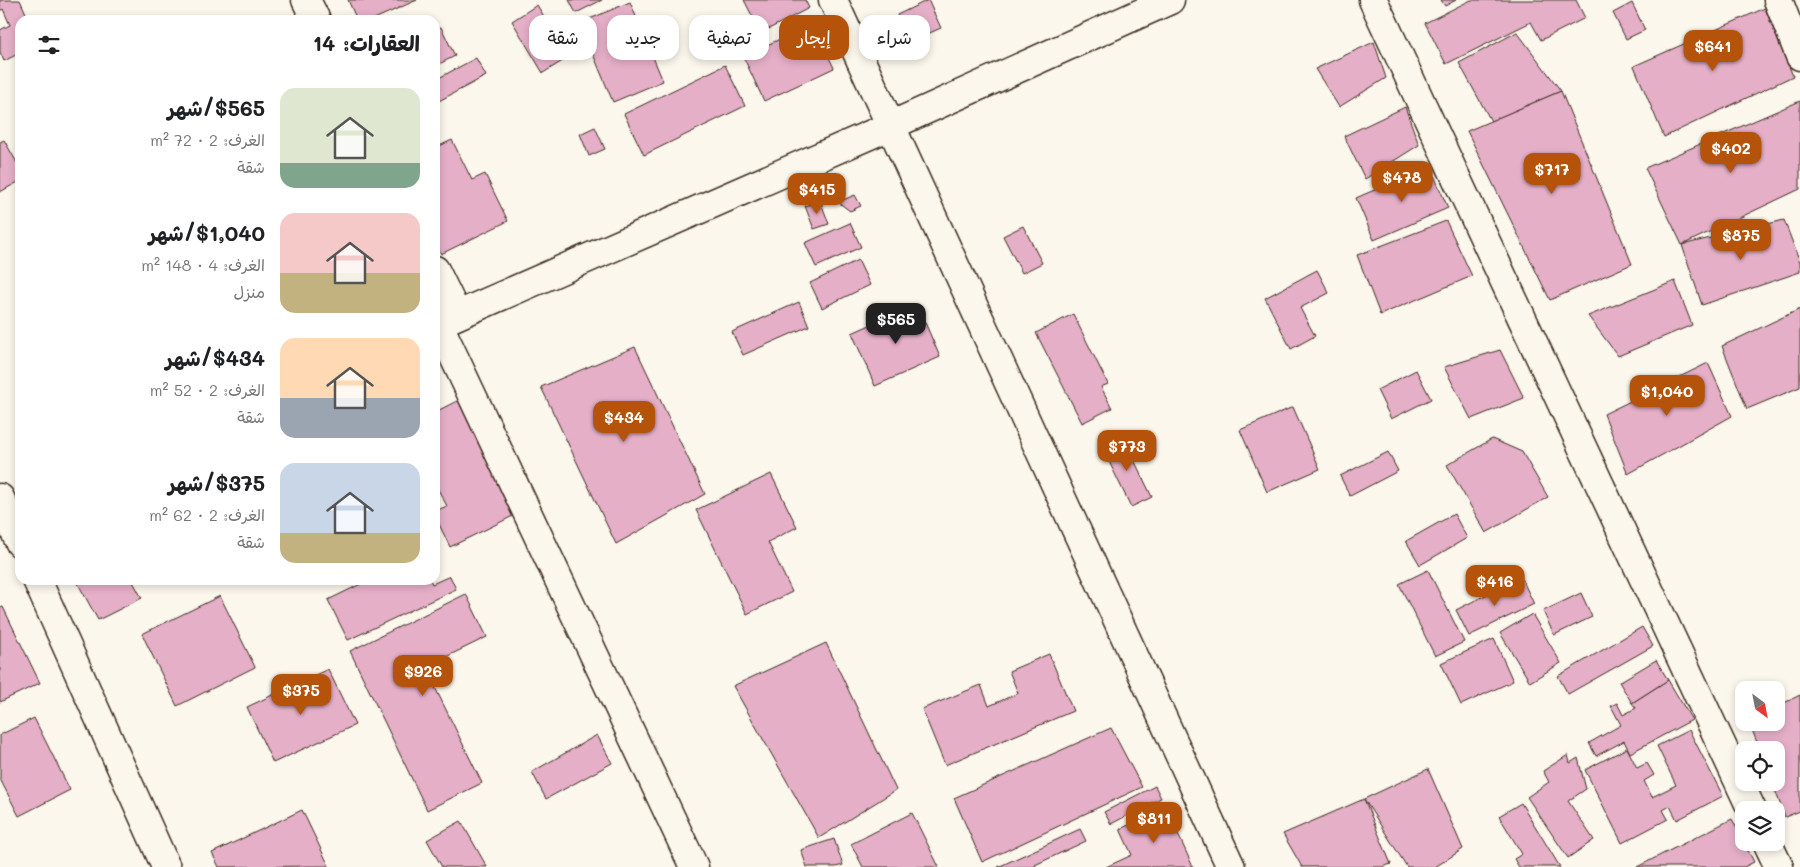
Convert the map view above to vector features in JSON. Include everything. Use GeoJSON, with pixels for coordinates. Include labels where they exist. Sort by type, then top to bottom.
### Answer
{"type":"FeatureCollection","features":[{"type":"Feature","properties":{"kind":"street"},"geometry":{"type":"LineString","coordinates":[[306,0],[314,15]]}},
{"type":"Feature","properties":{"kind":"street"},"geometry":{"type":"LineString","coordinates":[[833,0],[1231,867]]}},
{"type":"Feature","properties":{"kind":"street"},"geometry":{"type":"LineString","coordinates":[[443,321],[890,126],[1170,0]]}},
{"type":"Feature","properties":{"kind":"street"},"geometry":{"type":"LineString","coordinates":[[1373,0],[1748,801]]}},
{"type":"Feature","properties":{"kind":"street"},"geometry":{"type":"LineString","coordinates":[[1778,0],[1800,56]]}},
{"type":"Feature","properties":{"kind":"street"},"geometry":{"type":"LineString","coordinates":[[440,302],[443,321],[694,867]]}},
{"type":"Feature","properties":{"kind":"street"},"geometry":{"type":"LineString","coordinates":[[7,509],[15,530]]}},
{"type":"Feature","properties":{"kind":"street"},"geometry":{"type":"LineString","coordinates":[[39,585],[166,867]]}},
{"type":"Feature","properties":{"kind":"street"},"geometry":{"type":"LineString","coordinates":[[1771,851],[1778,867]]}},
{"type":"Feature","properties":{"kind":"building"},"geometry":{"type":"Polygon","coordinates":[[[0,0],[20,0],[27,15],[15,15],[15,56],[4,61],[0,52],[0,30],[10,25],[3,9],[0,11],[0,0]]]}},
{"type":"Feature","properties":{"kind":"building"},"geometry":{"type":"Polygon","coordinates":[[[348,0],[417,0],[383,15],[355,15],[348,0]]]}},
{"type":"Feature","properties":{"kind":"building"},"geometry":{"type":"Polygon","coordinates":[[[569,0],[602,0],[576,13],[569,0]]]}},
{"type":"Feature","properties":{"kind":"building"},"geometry":{"type":"Polygon","coordinates":[[[744,0],[805,0],[809,8],[796,15],[779,15],[779,24],[769,29],[769,15],[752,15],[744,0]]]}},
{"type":"Feature","properties":{"kind":"building"},"geometry":{"type":"Polygon","coordinates":[[[928,0],[941,28],[930,33],[930,15],[897,15],[928,0]]]}},
{"type":"Feature","properties":{"kind":"building"},"geometry":{"type":"Polygon","coordinates":[[[1441,0],[1456,0],[1445,6],[1441,0]]]}},
{"type":"Feature","properties":{"kind":"building"},"geometry":{"type":"Polygon","coordinates":[[[1471,0],[1576,0],[1585,18],[1541,40],[1531,22],[1446,64],[1425,23],[1471,0]]]}},
{"type":"Feature","properties":{"kind":"building"},"geometry":{"type":"Polygon","coordinates":[[[630,2],[635,15],[607,15],[607,60],[654,60],[663,81],[613,102],[595,60],[597,60],[597,16],[630,2]]]}},
{"type":"Feature","properties":{"kind":"building"},"geometry":{"type":"Polygon","coordinates":[[[1632,3],[1645,30],[1626,39],[1613,13],[1632,3]]]}},
{"type":"Feature","properties":{"kind":"building"},"geometry":{"type":"Polygon","coordinates":[[[537,5],[543,15],[529,15],[529,50],[512,21],[537,5]]]}},
{"type":"Feature","properties":{"kind":"building"},"geometry":{"type":"Polygon","coordinates":[[[1765,8],[1793,76],[1664,137],[1634,66],[1765,8]]]}},
{"type":"Feature","properties":{"kind":"building"},"geometry":{"type":"Polygon","coordinates":[[[440,28],[455,56],[440,64],[440,28]]]}},
{"type":"Feature","properties":{"kind":"building"},"geometry":{"type":"Polygon","coordinates":[[[1517,32],[1561,91],[1491,121],[1459,63],[1517,32]]]}},
{"type":"Feature","properties":{"kind":"building"},"geometry":{"type":"Polygon","coordinates":[[[779,40],[779,60],[830,60],[834,68],[764,101],[745,60],[769,60],[769,44],[779,40]]]}},
{"type":"Feature","properties":{"kind":"building"},"geometry":{"type":"Polygon","coordinates":[[[1374,42],[1386,78],[1339,107],[1315,69],[1374,42]]]}},
{"type":"Feature","properties":{"kind":"building"},"geometry":{"type":"Polygon","coordinates":[[[476,58],[486,76],[440,100],[440,77],[476,58]]]}},
{"type":"Feature","properties":{"kind":"building"},"geometry":{"type":"Polygon","coordinates":[[[535,60],[564,60],[543,73],[535,60]]]}},
{"type":"Feature","properties":{"kind":"building"},"geometry":{"type":"Polygon","coordinates":[[[725,65],[745,106],[644,155],[624,114],[725,65]]]}},
{"type":"Feature","properties":{"kind":"building"},"geometry":{"type":"Polygon","coordinates":[[[1561,91],[1632,264],[1550,300],[1467,131],[1561,91]]]}},
{"type":"Feature","properties":{"kind":"building"},"geometry":{"type":"Polygon","coordinates":[[[1800,101],[1800,189],[1682,245],[1645,168],[1800,101]]]}},
{"type":"Feature","properties":{"kind":"building"},"geometry":{"type":"Polygon","coordinates":[[[1405,107],[1419,145],[1365,179],[1344,136],[1405,107]]]}},
{"type":"Feature","properties":{"kind":"building"},"geometry":{"type":"Polygon","coordinates":[[[595,127],[605,149],[589,156],[580,134],[595,127]]]}},
{"type":"Feature","properties":{"kind":"building"},"geometry":{"type":"Polygon","coordinates":[[[4,140],[15,159],[15,184],[0,192],[0,142],[4,140]]]}},
{"type":"Feature","properties":{"kind":"building"},"geometry":{"type":"Polygon","coordinates":[[[452,140],[472,180],[485,174],[508,221],[441,254],[440,252],[440,146],[452,140]]]}},
{"type":"Feature","properties":{"kind":"building"},"geometry":{"type":"Polygon","coordinates":[[[1430,166],[1448,208],[1374,240],[1356,198],[1430,166]]]}},
{"type":"Feature","properties":{"kind":"building"},"geometry":{"type":"Polygon","coordinates":[[[855,195],[861,206],[850,211],[838,202],[855,195]]]}},
{"type":"Feature","properties":{"kind":"building"},"geometry":{"type":"Polygon","coordinates":[[[820,200],[829,224],[814,229],[805,206],[820,200]]]}},
{"type":"Feature","properties":{"kind":"building"},"geometry":{"type":"Polygon","coordinates":[[[1784,220],[1800,262],[1800,272],[1702,305],[1682,245],[1784,220]]]}},
{"type":"Feature","properties":{"kind":"building"},"geometry":{"type":"Polygon","coordinates":[[[1446,221],[1472,276],[1380,315],[1357,255],[1446,221]]]}},
{"type":"Feature","properties":{"kind":"building"},"geometry":{"type":"Polygon","coordinates":[[[850,223],[861,247],[816,267],[805,243],[850,223]]]}},
{"type":"Feature","properties":{"kind":"building"},"geometry":{"type":"Polygon","coordinates":[[[1023,226],[1042,263],[1022,273],[1003,236],[1023,226]]]}},
{"type":"Feature","properties":{"kind":"building"},"geometry":{"type":"Polygon","coordinates":[[[858,260],[870,285],[822,308],[810,283],[858,260]]]}},
{"type":"Feature","properties":{"kind":"building"},"geometry":{"type":"Polygon","coordinates":[[[1317,270],[1329,293],[1300,308],[1315,336],[1291,349],[1265,298],[1317,270]]]}},
{"type":"Feature","properties":{"kind":"building"},"geometry":{"type":"Polygon","coordinates":[[[1675,281],[1692,325],[1618,356],[1588,316],[1675,281]]]}},
{"type":"Feature","properties":{"kind":"building"},"geometry":{"type":"Polygon","coordinates":[[[799,302],[809,326],[743,355],[732,332],[799,302]]]}},
{"type":"Feature","properties":{"kind":"building"},"geometry":{"type":"Polygon","coordinates":[[[917,304],[940,357],[875,386],[852,333],[917,304]]]}},
{"type":"Feature","properties":{"kind":"building"},"geometry":{"type":"Polygon","coordinates":[[[1800,309],[1800,387],[1747,409],[1722,346],[1800,309]]]}},
{"type":"Feature","properties":{"kind":"building"},"geometry":{"type":"Polygon","coordinates":[[[1073,314],[1108,384],[1101,387],[1112,408],[1082,423],[1036,333],[1073,314]]]}},
{"type":"Feature","properties":{"kind":"building"},"geometry":{"type":"Polygon","coordinates":[[[635,347],[705,494],[616,544],[541,387],[635,347]]]}},
{"type":"Feature","properties":{"kind":"building"},"geometry":{"type":"Polygon","coordinates":[[[1500,350],[1524,398],[1471,419],[1444,367],[1500,350]]]}},
{"type":"Feature","properties":{"kind":"building"},"geometry":{"type":"Polygon","coordinates":[[[1708,363],[1732,416],[1628,474],[1604,414],[1708,363]]]}},
{"type":"Feature","properties":{"kind":"building"},"geometry":{"type":"Polygon","coordinates":[[[1416,370],[1431,399],[1391,419],[1377,390],[1416,370]]]}},
{"type":"Feature","properties":{"kind":"building"},"geometry":{"type":"Polygon","coordinates":[[[459,400],[515,515],[450,547],[440,526],[440,509],[447,506],[440,493],[440,410],[459,400]]]}},
{"type":"Feature","properties":{"kind":"building"},"geometry":{"type":"Polygon","coordinates":[[[1293,407],[1320,469],[1267,492],[1240,430],[1293,407]]]}},
{"type":"Feature","properties":{"kind":"building"},"geometry":{"type":"Polygon","coordinates":[[[1123,437],[1152,497],[1131,507],[1102,447],[1123,437]]]}},
{"type":"Feature","properties":{"kind":"building"},"geometry":{"type":"Polygon","coordinates":[[[1492,439],[1522,452],[1548,497],[1486,533],[1447,465],[1492,439]]]}},
{"type":"Feature","properties":{"kind":"building"},"geometry":{"type":"Polygon","coordinates":[[[1388,452],[1398,471],[1350,496],[1340,476],[1388,452]]]}},
{"type":"Feature","properties":{"kind":"building"},"geometry":{"type":"Polygon","coordinates":[[[771,474],[797,527],[768,542],[792,592],[747,614],[696,510],[771,474]]]}},
{"type":"Feature","properties":{"kind":"building"},"geometry":{"type":"Polygon","coordinates":[[[1454,514],[1467,538],[1420,565],[1406,541],[1454,514]]]}},
{"type":"Feature","properties":{"kind":"building"},"geometry":{"type":"Polygon","coordinates":[[[1428,570],[1464,642],[1435,656],[1399,584],[1428,570]]]}},
{"type":"Feature","properties":{"kind":"building"},"geometry":{"type":"Polygon","coordinates":[[[450,576],[456,589],[348,640],[328,600],[359,585],[440,585],[440,580],[450,576]]]}},
{"type":"Feature","properties":{"kind":"building"},"geometry":{"type":"Polygon","coordinates":[[[1521,577],[1534,604],[1469,636],[1456,610],[1521,577]]]}},
{"type":"Feature","properties":{"kind":"building"},"geometry":{"type":"Polygon","coordinates":[[[79,585],[135,585],[142,598],[98,620],[79,585]]]}},
{"type":"Feature","properties":{"kind":"building"},"geometry":{"type":"Polygon","coordinates":[[[1581,593],[1592,617],[1554,635],[1543,611],[1581,593]]]}},
{"type":"Feature","properties":{"kind":"building"},"geometry":{"type":"Polygon","coordinates":[[[466,594],[487,637],[425,667],[482,783],[427,810],[350,651],[466,594]]]}},
{"type":"Feature","properties":{"kind":"building"},"geometry":{"type":"Polygon","coordinates":[[[220,596],[255,667],[177,706],[142,634],[220,596]]]}},
{"type":"Feature","properties":{"kind":"building"},"geometry":{"type":"Polygon","coordinates":[[[3,607],[40,683],[0,702],[0,608],[3,607]]]}},
{"type":"Feature","properties":{"kind":"building"},"geometry":{"type":"Polygon","coordinates":[[[1532,614],[1561,663],[1530,682],[1500,633],[1532,614]]]}},
{"type":"Feature","properties":{"kind":"building"},"geometry":{"type":"Polygon","coordinates":[[[1642,627],[1653,646],[1568,694],[1558,676],[1642,627]]]}},
{"type":"Feature","properties":{"kind":"building"},"geometry":{"type":"Polygon","coordinates":[[[1494,639],[1513,681],[1461,705],[1441,663],[1494,639]]]}},
{"type":"Feature","properties":{"kind":"building"},"geometry":{"type":"Polygon","coordinates":[[[826,643],[896,790],[819,838],[733,686],[826,643]]]}},
{"type":"Feature","properties":{"kind":"building"},"geometry":{"type":"Polygon","coordinates":[[[1049,654],[1073,711],[945,765],[922,709],[981,685],[989,706],[1018,693],[1009,671],[1049,654]]]}},
{"type":"Feature","properties":{"kind":"building"},"geometry":{"type":"Polygon","coordinates":[[[1656,660],[1668,680],[1632,703],[1619,682],[1656,660]]]}},
{"type":"Feature","properties":{"kind":"building"},"geometry":{"type":"Polygon","coordinates":[[[328,669],[355,725],[273,763],[247,707],[328,669]]]}},
{"type":"Feature","properties":{"kind":"building"},"geometry":{"type":"Polygon","coordinates":[[[1668,680],[1692,720],[1630,753],[1624,741],[1596,756],[1589,743],[1621,725],[1611,706],[1617,703],[1623,715],[1636,708],[1632,703],[1668,680]]]}},
{"type":"Feature","properties":{"kind":"building"},"geometry":{"type":"Polygon","coordinates":[[[1800,695],[1800,811],[1785,817],[1785,801],[1779,801],[1775,791],[1785,791],[1785,741],[1756,741],[1753,731],[1785,731],[1785,702],[1800,695]]]}},
{"type":"Feature","properties":{"kind":"building"},"geometry":{"type":"Polygon","coordinates":[[[34,718],[70,790],[19,816],[0,779],[0,735],[34,718]]]}},
{"type":"Feature","properties":{"kind":"building"},"geometry":{"type":"Polygon","coordinates":[[[1111,728],[1142,787],[982,862],[954,798],[1111,728]]]}},
{"type":"Feature","properties":{"kind":"building"},"geometry":{"type":"Polygon","coordinates":[[[1689,730],[1723,796],[1677,820],[1670,806],[1663,810],[1668,819],[1622,843],[1585,770],[1627,748],[1637,768],[1647,763],[1654,775],[1644,781],[1652,797],[1676,785],[1657,746],[1689,730]]]}},
{"type":"Feature","properties":{"kind":"building"},"geometry":{"type":"Polygon","coordinates":[[[597,735],[612,763],[546,799],[532,772],[597,735]]]}},
{"type":"Feature","properties":{"kind":"building"},"geometry":{"type":"Polygon","coordinates":[[[1568,755],[1570,763],[1578,758],[1586,789],[1568,801],[1594,840],[1568,858],[1527,797],[1549,782],[1543,771],[1568,755]]]}},
{"type":"Feature","properties":{"kind":"building"},"geometry":{"type":"Polygon","coordinates":[[[1428,769],[1463,849],[1435,867],[1407,867],[1364,799],[1428,769]]]}},
{"type":"Feature","properties":{"kind":"building"},"geometry":{"type":"Polygon","coordinates":[[[1155,786],[1161,798],[1111,824],[1104,812],[1155,786]]]}},
{"type":"Feature","properties":{"kind":"building"},"geometry":{"type":"Polygon","coordinates":[[[1364,799],[1391,864],[1382,867],[1302,867],[1283,834],[1364,799]]]}},
{"type":"Feature","properties":{"kind":"building"},"geometry":{"type":"Polygon","coordinates":[[[1521,803],[1560,867],[1519,867],[1514,859],[1522,854],[1499,816],[1521,803]]]}},
{"type":"Feature","properties":{"kind":"building"},"geometry":{"type":"Polygon","coordinates":[[[1166,808],[1193,867],[1106,867],[1132,855],[1120,829],[1166,808]]]}},
{"type":"Feature","properties":{"kind":"building"},"geometry":{"type":"Polygon","coordinates":[[[302,810],[329,866],[219,867],[212,853],[302,810]]]}},
{"type":"Feature","properties":{"kind":"building"},"geometry":{"type":"Polygon","coordinates":[[[912,813],[939,867],[863,867],[851,844],[912,813]]]}},
{"type":"Feature","properties":{"kind":"building"},"geometry":{"type":"Polygon","coordinates":[[[1732,819],[1735,825],[1735,851],[1748,851],[1754,862],[1744,867],[1637,867],[1732,819]]]}},
{"type":"Feature","properties":{"kind":"building"},"geometry":{"type":"Polygon","coordinates":[[[461,821],[487,867],[442,867],[427,840],[461,821]]]}},
{"type":"Feature","properties":{"kind":"building"},"geometry":{"type":"Polygon","coordinates":[[[1080,829],[1086,841],[1035,865],[1036,867],[998,867],[1080,829]]]}},
{"type":"Feature","properties":{"kind":"building"},"geometry":{"type":"Polygon","coordinates":[[[834,839],[843,865],[836,867],[807,867],[801,850],[834,839]]]}}]}
